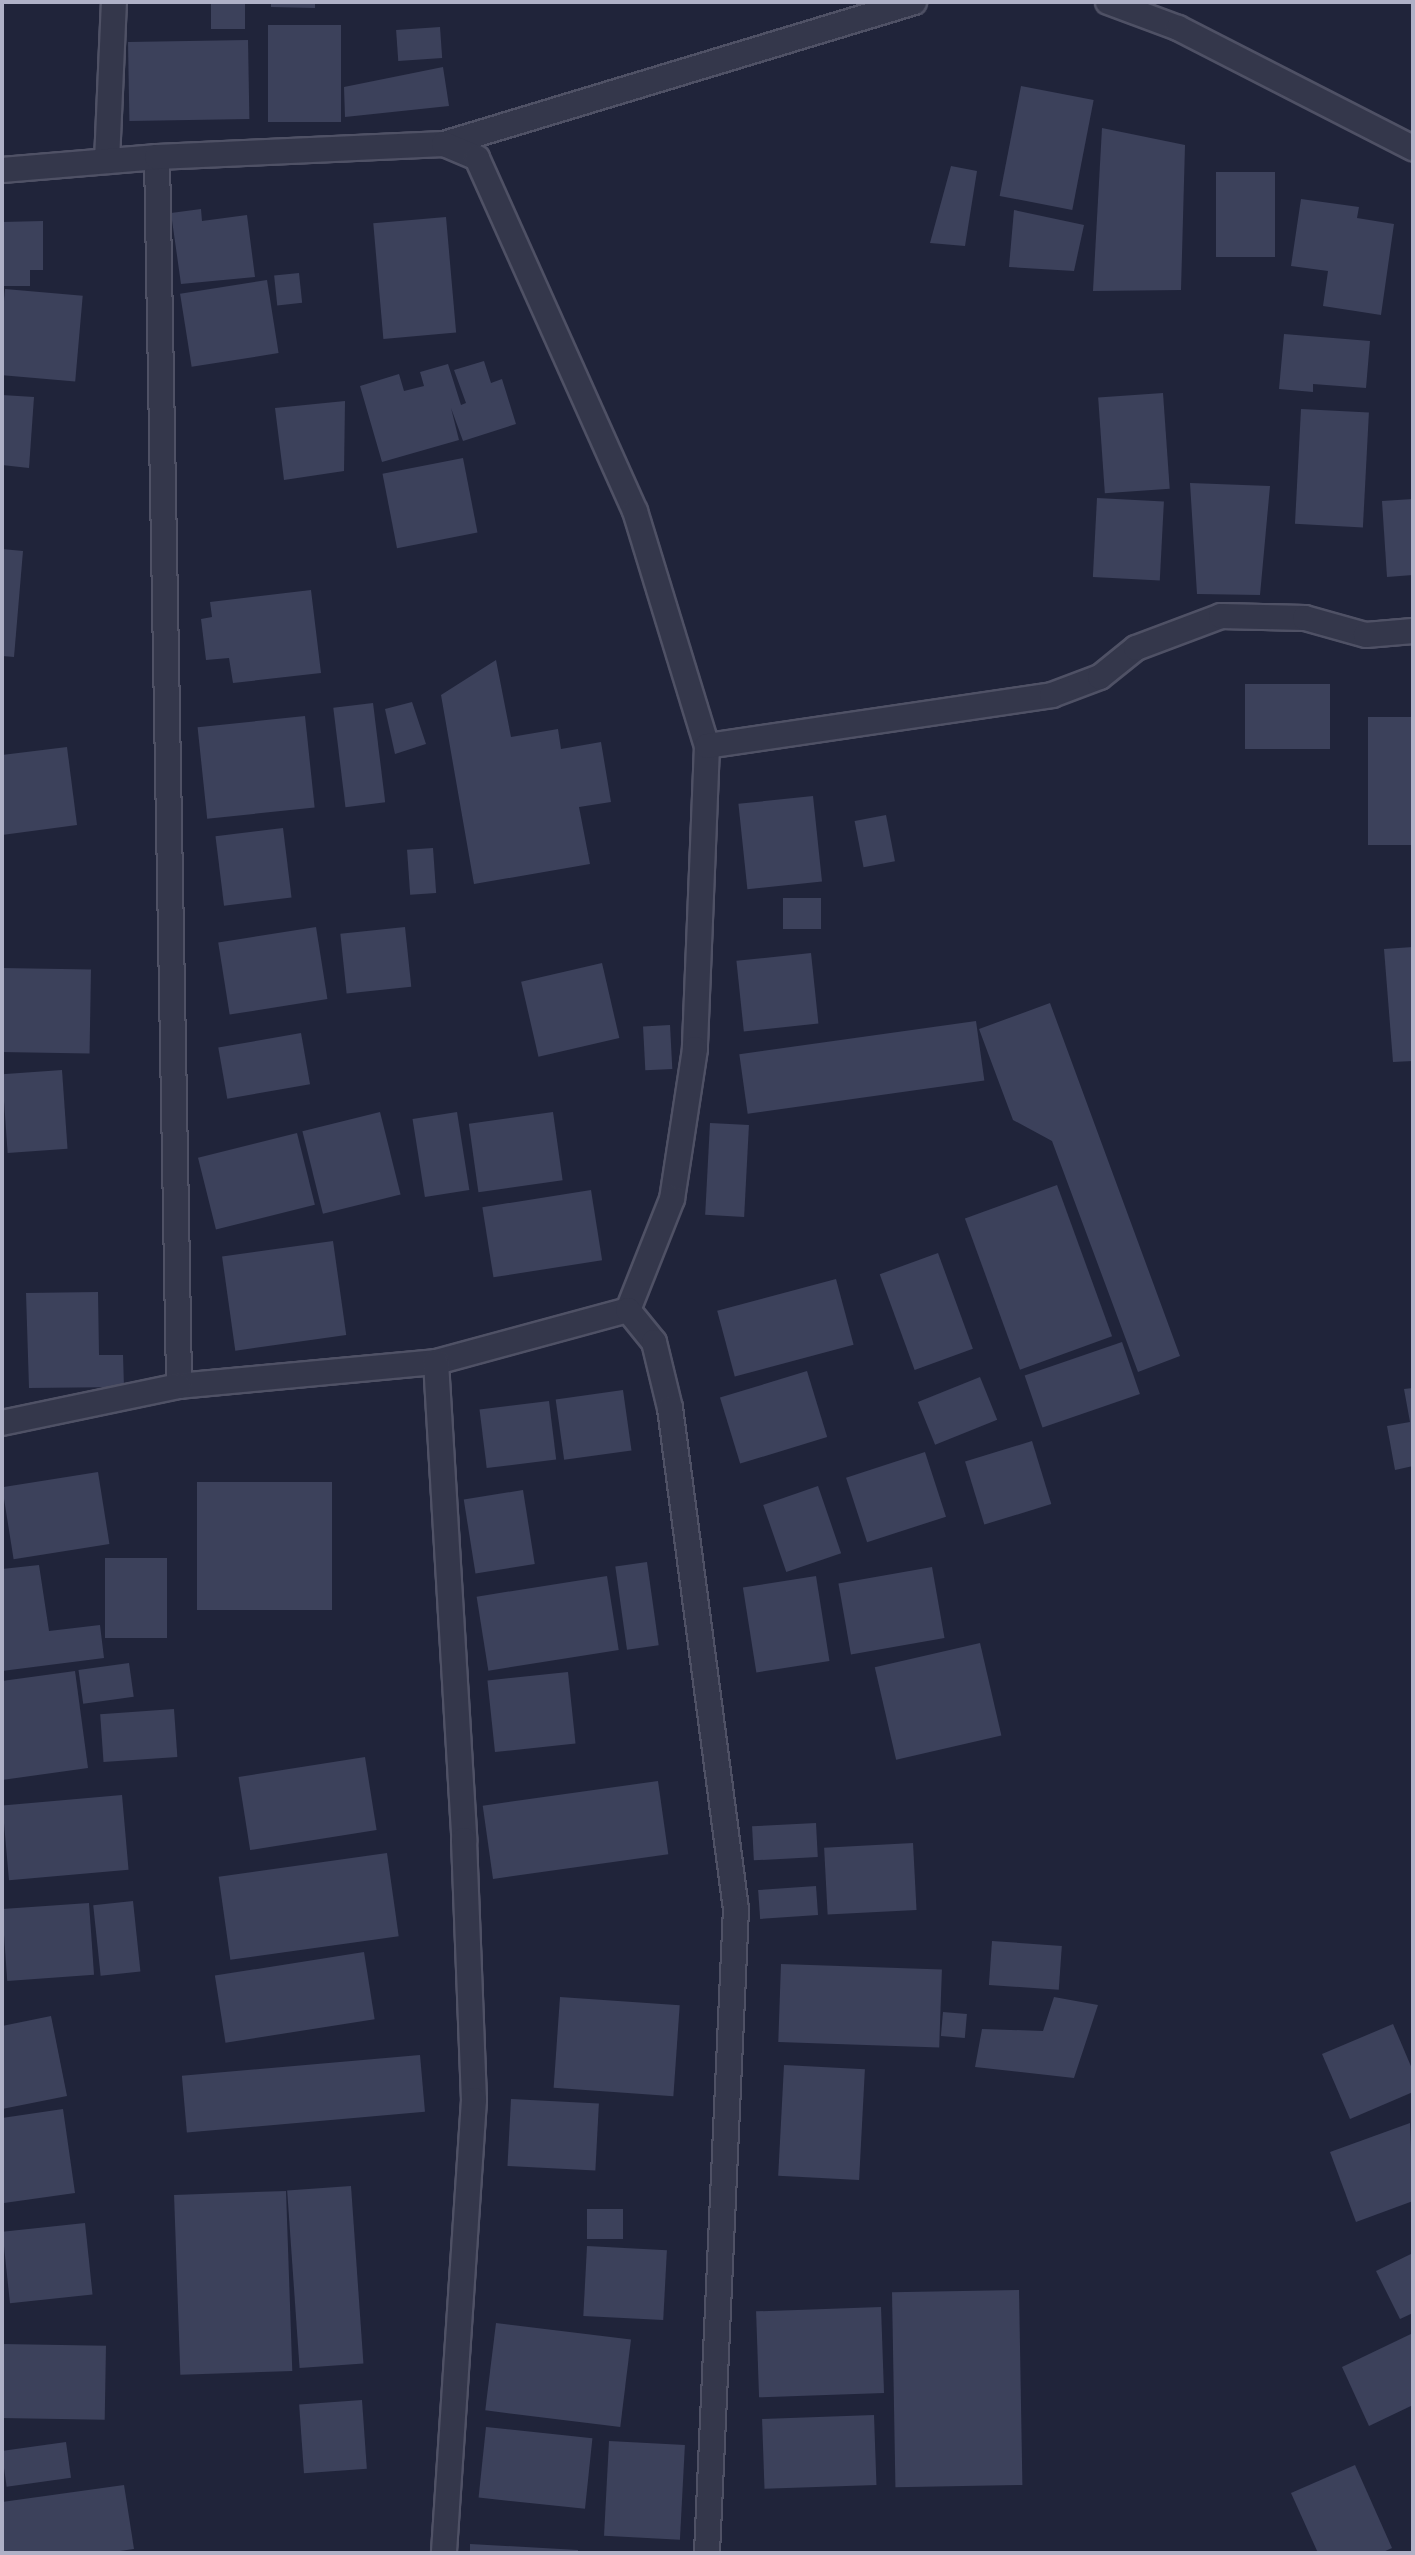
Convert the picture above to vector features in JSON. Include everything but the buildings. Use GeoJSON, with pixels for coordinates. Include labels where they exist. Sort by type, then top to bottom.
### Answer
{"type":"FeatureCollection","features":[{"type":"Feature","properties":{"kind":"street"},"geometry":{"type":"LineString","coordinates":[[107,161],[114,2]]}},
{"type":"Feature","properties":{"kind":"street"},"geometry":{"type":"LineString","coordinates":[[2,170],[157,157],[444,144],[914,2]]}},
{"type":"Feature","properties":{"kind":"street"},"geometry":{"type":"LineString","coordinates":[[1108,2],[1178,28],[1413,148]]}},
{"type":"Feature","properties":{"kind":"street"},"geometry":{"type":"LineString","coordinates":[[444,144],[477,158],[635,511],[707,746],[695,1049],[672,1199],[628,1310]]}},
{"type":"Feature","properties":{"kind":"street"},"geometry":{"type":"LineString","coordinates":[[157,157],[179,1386]]}},
{"type":"Feature","properties":{"kind":"street"},"geometry":{"type":"LineString","coordinates":[[707,746],[1052,695],[1100,677],[1136,648],[1221,616],[1305,618],[1366,635],[1413,631]]}},
{"type":"Feature","properties":{"kind":"street"},"geometry":{"type":"LineString","coordinates":[[2,1423],[179,1386],[436,1362],[628,1310]]}},
{"type":"Feature","properties":{"kind":"street"},"geometry":{"type":"LineString","coordinates":[[628,1310],[654,1342],[670,1408],[736,1909],[707,2553]]}},
{"type":"Feature","properties":{"kind":"street"},"geometry":{"type":"LineString","coordinates":[[436,1362],[464,1824],[474,2100],[444,2553]]}}]}
